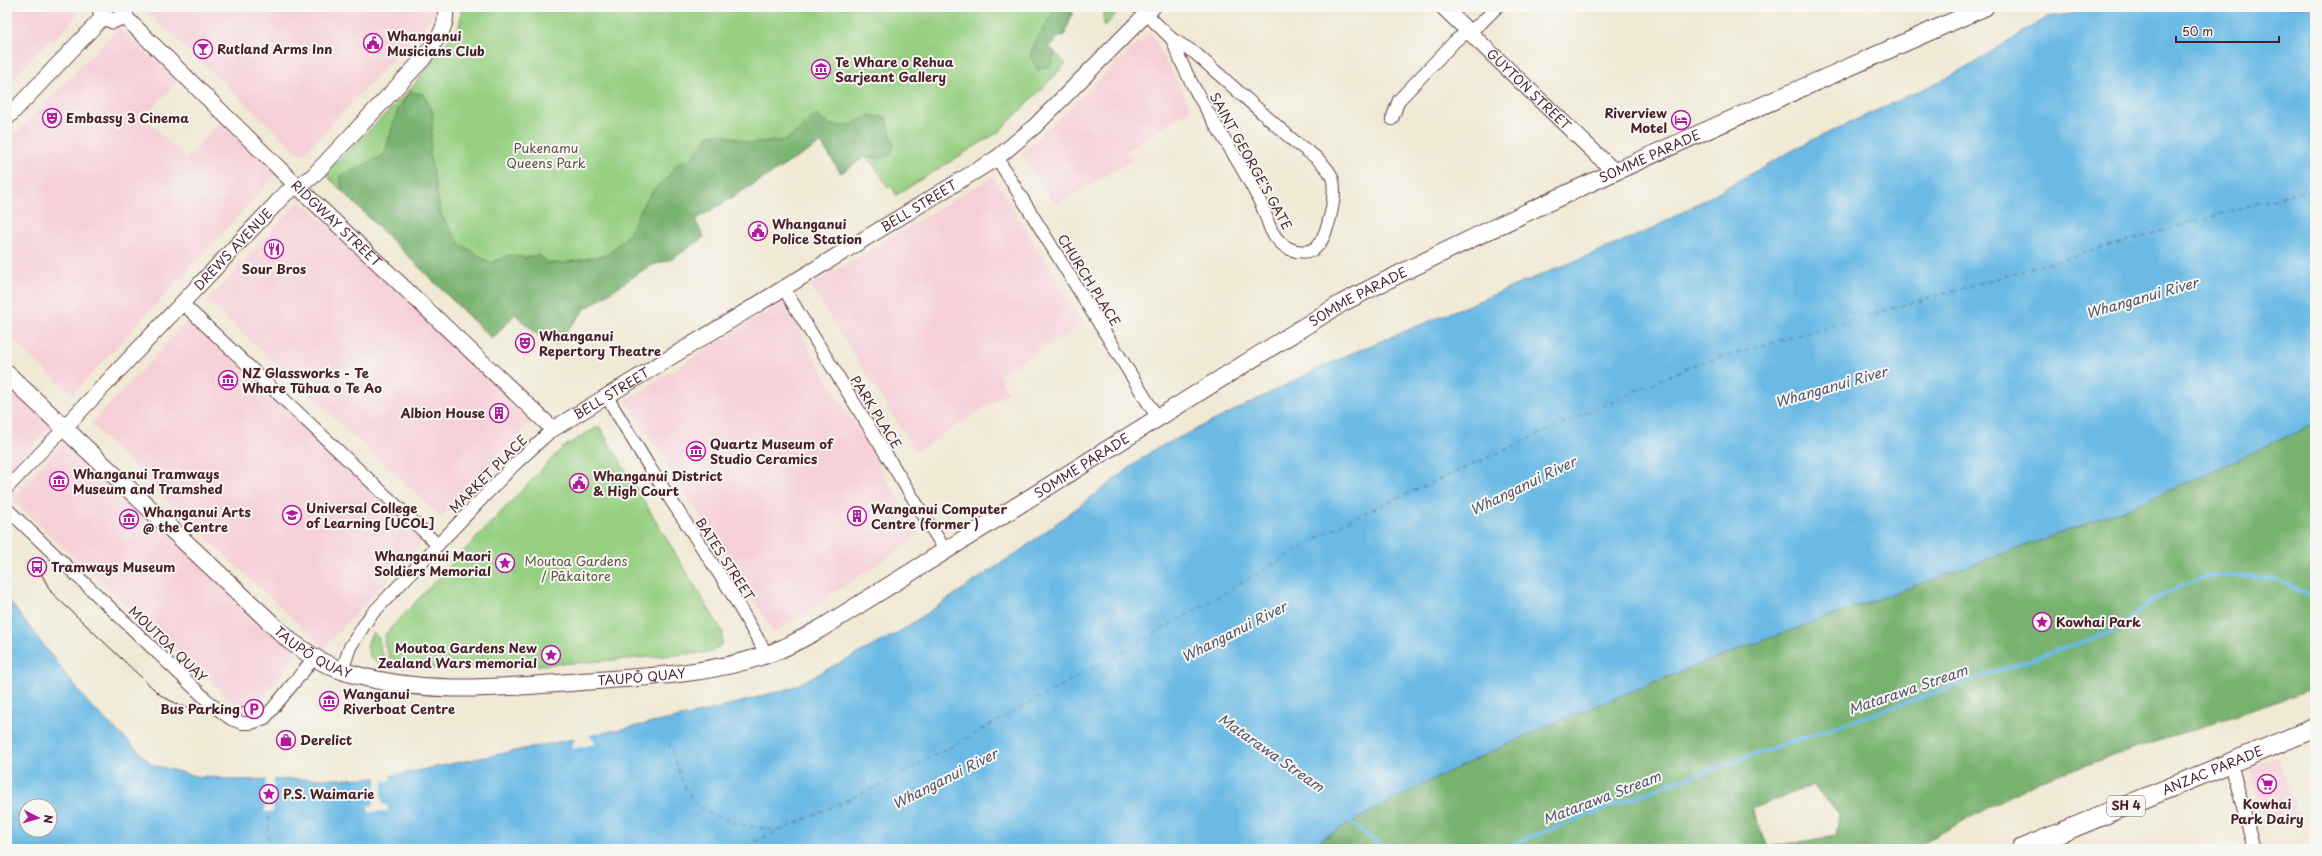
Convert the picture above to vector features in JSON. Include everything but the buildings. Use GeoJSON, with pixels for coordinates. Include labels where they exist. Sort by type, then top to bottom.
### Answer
{"type":"FeatureCollection","features":[{"type":"Feature","properties":{"kind":"main road","name":"SOMME PARADE"},"geometry":{"type":"LineString","coordinates":[[767,655],[820,629],[1157,417],[1342,303],[1399,273],[1615,172],[1985,7]]}},
{"type":"Feature","properties":{"kind":"main road","name":"TAUPŌ QUAY"},"geometry":{"type":"LineString","coordinates":[[7,374],[290,641],[314,658],[342,671],[370,678],[426,686],[515,686],[684,672],[720,667],[767,655]]}},
{"type":"Feature","properties":{"kind":"main road","name":"ANZAC PARADE"},"geometry":{"type":"LineString","coordinates":[[2022,849],[2315,728]]}},
{"type":"Feature","properties":{"kind":"street","name":"DREWS AVENUE"},"geometry":{"type":"LineString","coordinates":[[7,488],[286,193],[312,177],[423,59],[441,33],[445,22],[446,7]]}},
{"type":"Feature","properties":{"kind":"street","name":"GUYTON STREET"},"geometry":{"type":"LineString","coordinates":[[1443,7],[1615,172]]}},
{"type":"Feature","properties":{"kind":"street"},"geometry":{"type":"LineString","coordinates":[[1392,119],[1399,100],[1456,40],[1482,23],[1497,7]]}},
{"type":"Feature","properties":{"kind":"street","name":"SAINT GEORGE'S GATE"},"geometry":{"type":"LineString","coordinates":[[1146,9],[1172,40],[1182,68],[1260,202],[1272,230],[1288,248],[1298,251],[1310,250],[1321,242],[1334,199],[1334,184],[1328,170],[1310,152],[1296,143],[1196,53],[1172,40]]}},
{"type":"Feature","properties":{"kind":"street","name":"BELL STREET"},"geometry":{"type":"LineString","coordinates":[[553,429],[566,419],[607,397],[997,158],[1035,126],[1146,9]]}},
{"type":"Feature","properties":{"kind":"street"},"geometry":{"type":"LineString","coordinates":[[7,118],[101,12],[113,21],[125,12]]}},
{"type":"Feature","properties":{"kind":"street","name":"RIDGWAY STREET"},"geometry":{"type":"LineString","coordinates":[[125,12],[298,187],[553,429]]}},
{"type":"Feature","properties":{"kind":"street","name":"CHURCH PLACE"},"geometry":{"type":"LineString","coordinates":[[997,158],[1157,417]]}},
{"type":"Feature","properties":{"kind":"street","name":"PARK PLACE"},"geometry":{"type":"LineString","coordinates":[[784,289],[945,550]]}},
{"type":"Feature","properties":{"kind":"street"},"geometry":{"type":"LineString","coordinates":[[182,303],[438,545]]}},
{"type":"Feature","properties":{"kind":"street","name":"BATES STREET"},"geometry":{"type":"LineString","coordinates":[[607,397],[650,468],[729,589],[767,655]]}},
{"type":"Feature","properties":{"kind":"street","name":"MARKET PLACE"},"geometry":{"type":"LineString","coordinates":[[342,671],[350,647],[363,624],[514,465],[553,429]]}},
{"type":"Feature","properties":{"kind":"street","name":"MOUTOA QUAY"},"geometry":{"type":"LineString","coordinates":[[7,509],[211,704],[231,719],[242,723],[252,723],[265,718],[314,658]]}},
{"type":"Feature","properties":{"kind":"street"},"geometry":{"type":"LineString","coordinates":[[2231,763],[2254,849]]}},
{"type":"Feature","properties":{"kind":"shaded area"},"geometry":{"type":"Polygon","coordinates":[[[7,7],[76,7],[76,16],[54,39],[49,40],[7,85],[7,7]]]}},
{"type":"Feature","properties":{"kind":"shaded area"},"geometry":{"type":"Polygon","coordinates":[[[145,7],[441,8],[302,156],[145,10],[145,7]]]}},
{"type":"Feature","properties":{"kind":"shaded area"},"geometry":{"type":"Polygon","coordinates":[[[119,27],[177,81],[144,118],[186,158],[220,122],[276,175],[72,395],[7,335],[7,143],[119,27]]]}},
{"type":"Feature","properties":{"kind":"shaded area"},"geometry":{"type":"Polygon","coordinates":[[[1150,32],[1192,109],[1126,151],[1133,160],[1055,205],[1022,153],[1150,32]]]}},
{"type":"Feature","properties":{"kind":"shaded area"},"geometry":{"type":"Polygon","coordinates":[[[993,176],[1083,324],[999,375],[1008,392],[916,452],[810,286],[993,176]]]}},
{"type":"Feature","properties":{"kind":"shaded area"},"geometry":{"type":"Polygon","coordinates":[[[300,200],[535,418],[442,518],[208,301],[300,200]]]}},
{"type":"Feature","properties":{"kind":"shaded area"},"geometry":{"type":"Polygon","coordinates":[[[782,302],[918,532],[918,537],[774,633],[626,400],[782,302]]]}},
{"type":"Feature","properties":{"kind":"shaded area","name":"Universal College of Learning [UCOL]"},"geometry":{"type":"Polygon","coordinates":[[[188,321],[260,383],[425,538],[324,648],[158,492],[91,424],[188,321]]]}},
{"type":"Feature","properties":{"kind":"shaded area"},"geometry":{"type":"Polygon","coordinates":[[[7,381],[53,423],[7,472],[7,381]]]}},
{"type":"Feature","properties":{"kind":"shaded area"},"geometry":{"type":"Polygon","coordinates":[[[69,436],[297,652],[261,701],[250,706],[236,705],[11,499],[69,436]]]}},
{"type":"Feature","properties":{"kind":"shaded area"},"geometry":{"type":"Polygon","coordinates":[[[2277,757],[2298,816],[2267,827],[2251,772],[2256,764],[2277,757]]]}},
{"type":"Feature","properties":{"kind":"green space","name":"Pukenamu Queens Park"},"geometry":{"type":"Polygon","coordinates":[[[462,7],[1074,7],[1065,34],[1056,39],[1050,47],[1066,64],[1000,131],[896,195],[892,186],[888,187],[875,166],[865,157],[841,173],[821,143],[695,220],[704,237],[672,259],[649,266],[585,309],[556,345],[546,338],[544,341],[515,314],[492,339],[325,174],[409,91],[459,27],[462,7]]]}},
{"type":"Feature","properties":{"kind":"green space"},"geometry":{"type":"Polygon","coordinates":[[[1057,7],[1074,7],[1065,34],[1056,39],[1050,47],[1055,53],[1051,65],[1038,70],[1030,56],[1032,49],[1057,7]]]}},
{"type":"Feature","properties":{"kind":"green space"},"geometry":{"type":"Polygon","coordinates":[[[1103,7],[1111,7],[1117,13],[1104,27],[1103,7]]]}},
{"type":"Feature","properties":{"kind":"green space"},"geometry":{"type":"Polygon","coordinates":[[[409,91],[423,94],[433,112],[430,156],[441,215],[460,244],[491,263],[509,255],[526,258],[538,255],[549,263],[563,263],[607,255],[628,235],[644,203],[658,185],[668,177],[677,164],[692,158],[709,135],[721,134],[750,143],[787,140],[816,114],[827,124],[841,126],[852,124],[869,115],[886,118],[894,146],[890,156],[881,158],[865,157],[841,173],[821,143],[695,220],[704,237],[672,259],[649,266],[585,309],[556,345],[546,338],[544,341],[515,314],[492,339],[342,191],[340,176],[384,155],[397,112],[409,91]]]}},
{"type":"Feature","properties":{"kind":"green space","name":"Kowhai Park"},"geometry":{"type":"Polygon","coordinates":[[[2315,424],[2315,689],[2038,781],[1911,849],[1305,849],[1402,795],[1502,747],[1604,703],[1811,623],[2124,509],[2196,479],[2315,424]],[[1813,785],[1752,809],[1768,847],[1836,836],[1839,814],[1813,785]]]}},
{"type":"Feature","properties":{"kind":"green space","name":"Moutoa Gardens / Pākaitore"},"geometry":{"type":"Polygon","coordinates":[[[599,426],[723,633],[722,644],[711,652],[519,666],[438,668],[411,665],[399,662],[389,657],[384,642],[386,633],[562,448],[599,426]]]}},
{"type":"Feature","properties":{"kind":"green space"},"geometry":{"type":"Polygon","coordinates":[[[373,632],[379,638],[381,652],[390,666],[377,662],[369,656],[367,644],[373,632]]]}},
{"type":"Feature","properties":{"kind":"water","name":"Whanganui River"},"geometry":{"type":"Polygon","coordinates":[[[2116,7],[2315,7],[2315,424],[2196,479],[2124,509],[1811,623],[1604,703],[1502,747],[1402,795],[1305,849],[7,849],[7,598],[88,703],[153,765],[203,778],[204,776],[234,780],[382,778],[701,713],[791,688],[896,634],[1021,550],[1152,451],[1345,356],[1650,230],[1806,143],[1951,76],[2048,17],[2116,7]]]}},
{"type":"Feature","properties":{"kind":"pier"},"geometry":{"type":"Polygon","coordinates":[[[588,733],[596,744],[571,749],[576,736],[588,733]]]}},
{"type":"Feature","properties":{"kind":"pier"},"geometry":{"type":"Polygon","coordinates":[[[389,774],[391,779],[387,782],[384,780],[381,794],[383,805],[387,805],[388,811],[369,812],[368,806],[373,805],[377,776],[389,774]]]}},
{"type":"Feature","properties":{"kind":"pier"},"geometry":{"type":"Polygon","coordinates":[[[266,778],[274,779],[273,812],[265,812],[266,778]]]}},
{"type":"Feature","properties":{"kind":"waterway","name":"Matarawa Stream"},"geometry":{"type":"LineString","coordinates":[[1500,849],[1669,784],[2112,632],[2157,597],[2209,575],[2273,578],[2311,596],[2315,601]]}},
{"type":"Feature","properties":{"kind":"waterway","name":"Matarawa Stream"},"geometry":{"type":"LineString","coordinates":[[1347,820],[1385,849]]}},
{"type":"Feature","properties":{"kind":"ferry route"},"geometry":{"type":"LineString","coordinates":[[738,849],[883,784],[1128,649],[1349,520],[1691,366],[2315,187]]}},
{"type":"Feature","properties":{"kind":"ferry route"},"geometry":{"type":"LineString","coordinates":[[669,743],[683,783],[689,795],[696,804],[717,817],[730,822],[779,830]]}},
{"type":"Feature","properties":{"kind":"ferry route"},"geometry":{"type":"LineString","coordinates":[[268,849],[269,812]]}},
{"type":"Feature","properties":{"kind":"tram line"},"geometry":{"type":"LineString","coordinates":[[34,560],[51,592],[159,694],[181,706],[205,711],[229,711],[253,704]]}},
{"type":"Feature","properties":{"kind":"place","name":"Whanganui Musicians Club"},"geometry":{"type":"Point","coordinates":[373,43]}},
{"type":"Feature","properties":{"kind":"place","name":"Rutland Arms Inn"},"geometry":{"type":"Point","coordinates":[203,49]}},
{"type":"Feature","properties":{"kind":"place","name":"Te Whare o Rehua Sarjeant Gallery"},"geometry":{"type":"Point","coordinates":[821,69]}},
{"type":"Feature","properties":{"kind":"place","name":"Embassy 3 Cinema"},"geometry":{"type":"Point","coordinates":[52,118]}},
{"type":"Feature","properties":{"kind":"place","name":"Riverview Motel"},"geometry":{"type":"Point","coordinates":[1681,120]}},
{"type":"Feature","properties":{"kind":"place","name":"Whanganui Police Station"},"geometry":{"type":"Point","coordinates":[758,231]}},
{"type":"Feature","properties":{"kind":"place","name":"Sour Bros"},"geometry":{"type":"Point","coordinates":[274,249]}},
{"type":"Feature","properties":{"kind":"place","name":"Whanganui Repertory Theatre"},"geometry":{"type":"Point","coordinates":[525,343]}},
{"type":"Feature","properties":{"kind":"place","name":"NZ Glassworks - Te Whare Tūhua o Te Ao"},"geometry":{"type":"Point","coordinates":[228,380]}},
{"type":"Feature","properties":{"kind":"place","name":"Albion House"},"geometry":{"type":"Point","coordinates":[499,413]}},
{"type":"Feature","properties":{"kind":"place","name":"Quartz Museum of Studio Ceramics"},"geometry":{"type":"Point","coordinates":[696,451]}},
{"type":"Feature","properties":{"kind":"place","name":"Whanganui Tramways Museum and Tramshed"},"geometry":{"type":"Point","coordinates":[59,481]}},
{"type":"Feature","properties":{"kind":"place","name":"Whanganui District & High Court"},"geometry":{"type":"Point","coordinates":[579,483]}},
{"type":"Feature","properties":{"kind":"place","name":"Universal College of Learning [UCOL]"},"geometry":{"type":"Point","coordinates":[292,515]}},
{"type":"Feature","properties":{"kind":"place","name":"Wanganui Computer Centre (former )"},"geometry":{"type":"Point","coordinates":[857,516]}},
{"type":"Feature","properties":{"kind":"place","name":"Whanganui Arts @ the Centre"},"geometry":{"type":"Point","coordinates":[129,519]}},
{"type":"Feature","properties":{"kind":"place","name":"Whanganui Maori Soldiers Memorial"},"geometry":{"type":"Point","coordinates":[505,563]}},
{"type":"Feature","properties":{"kind":"place","name":"Tramways Museum"},"geometry":{"type":"Point","coordinates":[37,567]}},
{"type":"Feature","properties":{"kind":"place","name":"Kowhai Park"},"geometry":{"type":"Point","coordinates":[2042,622]}},
{"type":"Feature","properties":{"kind":"place","name":"Moutoa Gardens New Zealand Wars memorial"},"geometry":{"type":"Point","coordinates":[551,655]}},
{"type":"Feature","properties":{"kind":"place","name":"Wanganui Riverboat Centre"},"geometry":{"type":"Point","coordinates":[329,701]}},
{"type":"Feature","properties":{"kind":"place","name":"Bus Parking"},"geometry":{"type":"Point","coordinates":[254,709]}},
{"type":"Feature","properties":{"kind":"place","name":"Derelict"},"geometry":{"type":"Point","coordinates":[286,740]}},
{"type":"Feature","properties":{"kind":"place","name":"Kowhai Park Dairy"},"geometry":{"type":"Point","coordinates":[2267,784]}},
{"type":"Feature","properties":{"kind":"place","name":"P.S. Waimarie"},"geometry":{"type":"Point","coordinates":[269,794]}}]}
